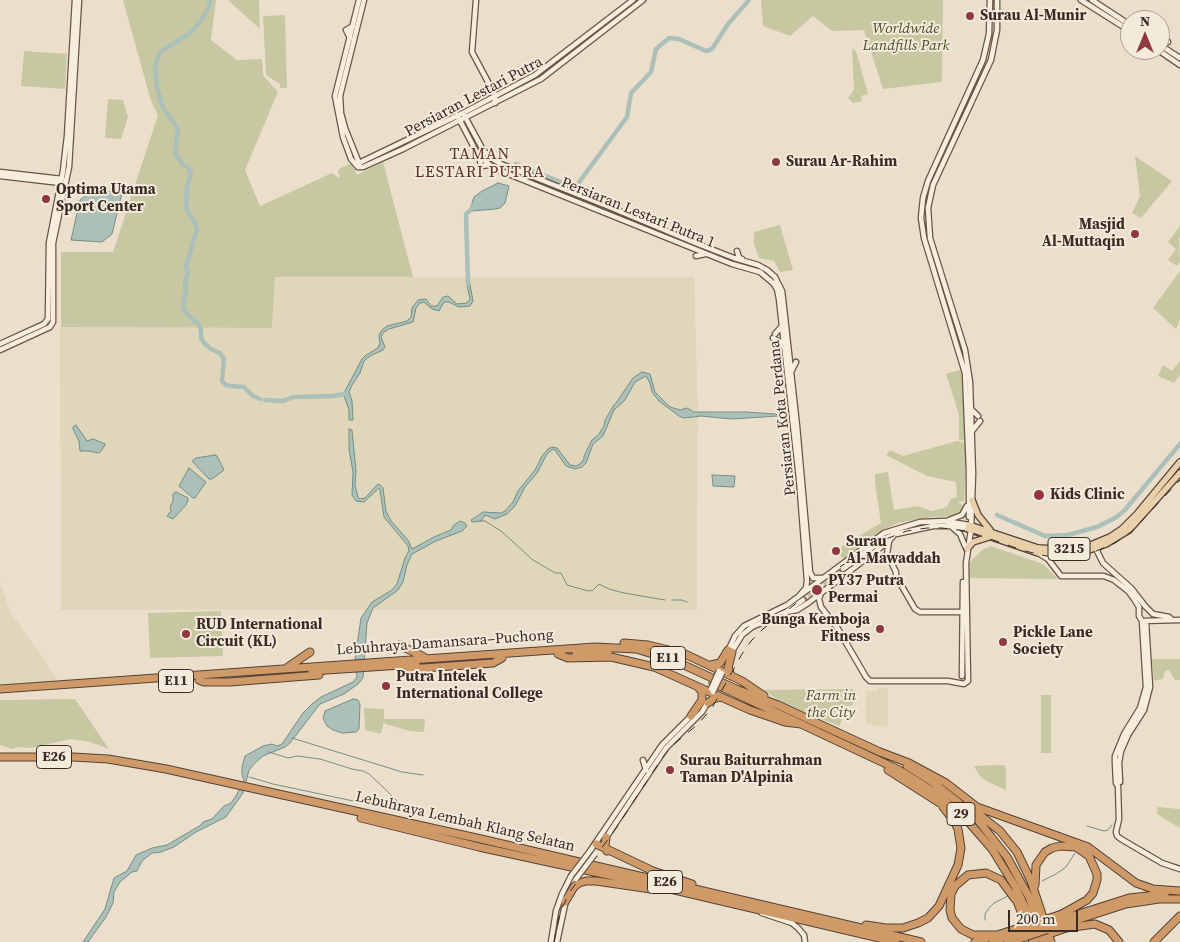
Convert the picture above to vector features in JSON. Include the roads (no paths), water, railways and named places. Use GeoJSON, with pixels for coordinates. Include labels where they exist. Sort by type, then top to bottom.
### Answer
{"type":"FeatureCollection","features":[{"type":"Feature","properties":{"kind":"highway"},"geometry":{"type":"LineString","coordinates":[[594,647],[607,643],[648,645],[685,654],[731,675],[778,705]]}},
{"type":"Feature","properties":{"kind":"highway"},"geometry":{"type":"LineString","coordinates":[[399,646],[420,656],[431,658]]}},
{"type":"Feature","properties":{"kind":"highway","name":"Lebuhraya Damansara–Puchong"},"geometry":{"type":"LineString","coordinates":[[369,667],[431,658],[594,647],[629,648],[655,653],[673,660],[873,748]]}},
{"type":"Feature","properties":{"kind":"highway","name":"Lebuhraya Damansara–Puchong"},"geometry":{"type":"LineString","coordinates":[[369,667],[494,663],[502,658],[616,651],[653,658],[673,665],[801,724]]}},
{"type":"Feature","properties":{"kind":"highway"},"geometry":{"type":"LineString","coordinates":[[708,664],[720,663],[730,651]]}},
{"type":"Feature","properties":{"kind":"highway"},"geometry":{"type":"LineString","coordinates":[[730,651],[728,668],[731,675]]}},
{"type":"Feature","properties":{"kind":"highway"},"geometry":{"type":"LineString","coordinates":[[285,669],[298,656],[310,652]]}},
{"type":"Feature","properties":{"kind":"highway"},"geometry":{"type":"LineString","coordinates":[[558,654],[568,658],[611,657],[634,662],[658,669],[721,698],[767,716],[801,724]]}},
{"type":"Feature","properties":{"kind":"highway"},"geometry":{"type":"LineString","coordinates":[[353,668],[369,667]]}},
{"type":"Feature","properties":{"kind":"highway","name":"Lebuhraya Damansara–Puchong"},"geometry":{"type":"LineString","coordinates":[[0,689],[285,669],[353,668]]}},
{"type":"Feature","properties":{"kind":"highway","name":"E11"},"geometry":{"type":"LineString","coordinates":[[0,694],[198,680],[204,682],[230,682],[353,668]]}},
{"type":"Feature","properties":{"kind":"highway"},"geometry":{"type":"LineString","coordinates":[[691,716],[702,700],[702,692],[698,686]]}},
{"type":"Feature","properties":{"kind":"highway"},"geometry":{"type":"LineString","coordinates":[[708,703],[713,698],[721,698]]}},
{"type":"Feature","properties":{"kind":"highway","name":"29"},"geometry":{"type":"LineString","coordinates":[[801,724],[917,781],[937,794],[964,818],[988,845],[1011,878],[1030,918],[1038,942]]}},
{"type":"Feature","properties":{"kind":"highway"},"geometry":{"type":"LineString","coordinates":[[835,740],[926,793],[961,820],[983,845],[1011,886],[1033,942]]}},
{"type":"Feature","properties":{"kind":"highway","name":"29"},"geometry":{"type":"LineString","coordinates":[[873,748],[899,760],[946,791],[984,828],[1018,874],[1037,916],[1044,942]]}},
{"type":"Feature","properties":{"kind":"highway","name":"Lebuhraya Lembah Klang Selatan"},"geometry":{"type":"LineString","coordinates":[[0,757],[63,757],[133,765],[230,785],[896,942]]}},
{"type":"Feature","properties":{"kind":"highway"},"geometry":{"type":"LineString","coordinates":[[899,760],[917,767],[946,783],[977,807],[1088,847],[1136,884],[1153,889],[1180,892]]}},
{"type":"Feature","properties":{"kind":"highway","name":"Lebuhraya Lembah Klang Selatan"},"geometry":{"type":"LineString","coordinates":[[0,761],[108,762]]}},
{"type":"Feature","properties":{"kind":"highway"},"geometry":{"type":"LineString","coordinates":[[917,767],[944,785],[1009,841],[1027,871],[1051,942]]}},
{"type":"Feature","properties":{"kind":"highway","name":"Lebuhraya Lembah Klang Selatan"},"geometry":{"type":"LineString","coordinates":[[253,791],[481,839],[921,942]]}},
{"type":"Feature","properties":{"kind":"highway"},"geometry":{"type":"LineString","coordinates":[[844,924],[903,928],[928,918],[940,906],[958,865],[960,839],[958,829],[951,816],[926,793]]}},
{"type":"Feature","properties":{"kind":"highway"},"geometry":{"type":"LineString","coordinates":[[606,837],[605,846],[607,851]]}},
{"type":"Feature","properties":{"kind":"highway"},"geometry":{"type":"LineString","coordinates":[[1035,893],[1035,870],[1040,858],[1046,852],[1068,845],[1082,850],[1089,856],[1097,874],[1096,887],[1087,900],[1064,921]]}},
{"type":"Feature","properties":{"kind":"highway"},"geometry":{"type":"LineString","coordinates":[[598,846],[659,874],[771,907]]}},
{"type":"Feature","properties":{"kind":"highway"},"geometry":{"type":"LineString","coordinates":[[1018,904],[1007,886],[994,875],[977,873],[968,875],[955,886],[949,902],[956,924],[973,935],[1019,936]]}},
{"type":"Feature","properties":{"kind":"highway"},"geometry":{"type":"LineString","coordinates":[[565,902],[574,887],[586,881],[679,892]]}},
{"type":"Feature","properties":{"kind":"highway"},"geometry":{"type":"LineString","coordinates":[[1008,942],[1019,936],[1064,921],[1098,903],[1180,892]]}},
{"type":"Feature","properties":{"kind":"highway"},"geometry":{"type":"LineString","coordinates":[[990,942],[1019,936],[1064,921],[1118,909],[1126,904],[1158,899],[1180,899]]}},
{"type":"Feature","properties":{"kind":"highway"},"geometry":{"type":"LineString","coordinates":[[1154,942],[1180,916]]}},
{"type":"Feature","properties":{"kind":"highway"},"geometry":{"type":"LineString","coordinates":[[1064,921],[1095,924],[1109,930],[1119,942]]}},
{"type":"Feature","properties":{"kind":"highway"},"geometry":{"type":"LineString","coordinates":[[863,935],[879,942]]}},
{"type":"Feature","properties":{"kind":"highway"},"geometry":{"type":"LineString","coordinates":[[975,942],[996,935]]}},
{"type":"Feature","properties":{"kind":"main road"},"geometry":{"type":"LineString","coordinates":[[1178,464],[1173,475],[1180,473]]}},
{"type":"Feature","properties":{"kind":"main road","name":"3215"},"geometry":{"type":"LineString","coordinates":[[970,527],[1038,548],[1055,550],[1086,547],[1110,537],[1122,529],[1137,514],[1178,464]]}},
{"type":"Feature","properties":{"kind":"main road","name":"3215"},"geometry":{"type":"LineString","coordinates":[[992,534],[1038,552],[1072,554],[1099,547],[1129,530],[1180,473]]}},
{"type":"Feature","properties":{"kind":"main road"},"geometry":{"type":"LineString","coordinates":[[1160,486],[1168,481],[1167,488]]}},
{"type":"Feature","properties":{"kind":"main road"},"geometry":{"type":"LineString","coordinates":[[966,548],[973,542],[992,534],[980,519],[970,501]]}},
{"type":"Feature","properties":{"kind":"street"},"geometry":{"type":"LineString","coordinates":[[0,350],[53,324],[53,243],[65,187],[63,171],[67,136],[75,0]]}},
{"type":"Feature","properties":{"kind":"street"},"geometry":{"type":"LineString","coordinates":[[0,344],[47,321],[48,249],[59,192],[64,180],[79,0]]}},
{"type":"Feature","properties":{"kind":"street"},"geometry":{"type":"LineString","coordinates":[[358,165],[351,159],[343,137],[335,96],[350,40],[346,30],[354,26],[359,0]]}},
{"type":"Feature","properties":{"kind":"street"},"geometry":{"type":"LineString","coordinates":[[358,165],[341,113],[340,96],[364,0]]}},
{"type":"Feature","properties":{"kind":"street"},"geometry":{"type":"LineString","coordinates":[[476,0],[472,52],[495,95],[495,103]]}},
{"type":"Feature","properties":{"kind":"street","name":"Persiaran Lestari Putra"},"geometry":{"type":"LineString","coordinates":[[358,165],[535,75],[632,0]]}},
{"type":"Feature","properties":{"kind":"street","name":"Persiaran Lestari Putra"},"geometry":{"type":"LineString","coordinates":[[358,165],[363,167],[380,160],[475,114],[541,79],[643,0]]}},
{"type":"Feature","properties":{"kind":"street"},"geometry":{"type":"LineString","coordinates":[[945,521],[962,515],[970,501],[964,373],[924,238],[921,218],[923,198],[928,181],[976,78],[988,44],[990,0]]}},
{"type":"Feature","properties":{"kind":"street"},"geometry":{"type":"LineString","coordinates":[[808,603],[814,602],[821,607],[838,629],[870,681],[948,681],[963,678],[966,548],[970,527],[970,382],[966,357],[933,252],[929,231],[928,208],[933,186],[991,60],[995,42],[997,0]]}},
{"type":"Feature","properties":{"kind":"street"},"geometry":{"type":"LineString","coordinates":[[1081,0],[1120,25]]}},
{"type":"Feature","properties":{"kind":"street"},"geometry":{"type":"LineString","coordinates":[[1092,0],[1120,18]]}},
{"type":"Feature","properties":{"kind":"street"},"geometry":{"type":"LineString","coordinates":[[620,10],[625,14]]}},
{"type":"Feature","properties":{"kind":"street"},"geometry":{"type":"LineString","coordinates":[[976,78],[981,81]]}},
{"type":"Feature","properties":{"kind":"street","name":"Persiaran Lestari Putra 1"},"geometry":{"type":"LineString","coordinates":[[463,113],[483,150],[501,164],[698,244],[748,262]]}},
{"type":"Feature","properties":{"kind":"street"},"geometry":{"type":"LineString","coordinates":[[470,126],[470,120],[475,114]]}},
{"type":"Feature","properties":{"kind":"street"},"geometry":{"type":"LineString","coordinates":[[457,116],[464,130]]}},
{"type":"Feature","properties":{"kind":"street"},"geometry":{"type":"LineString","coordinates":[[449,126],[458,126],[464,130]]}},
{"type":"Feature","properties":{"kind":"street","name":"Persiaran Lestari Putra 1"},"geometry":{"type":"LineString","coordinates":[[464,130],[478,155],[481,166],[490,165],[547,190],[562,193],[595,206],[603,212],[750,270]]}},
{"type":"Feature","properties":{"kind":"street"},"geometry":{"type":"LineString","coordinates":[[380,160],[390,160],[394,153]]}},
{"type":"Feature","properties":{"kind":"street"},"geometry":{"type":"LineString","coordinates":[[355,155],[359,159],[365,160]]}},
{"type":"Feature","properties":{"kind":"street"},"geometry":{"type":"LineString","coordinates":[[53,180],[63,171]]}},
{"type":"Feature","properties":{"kind":"street"},"geometry":{"type":"LineString","coordinates":[[0,172],[53,180],[59,192]]}},
{"type":"Feature","properties":{"kind":"street"},"geometry":{"type":"LineString","coordinates":[[0,176],[64,180]]}},
{"type":"Feature","properties":{"kind":"street"},"geometry":{"type":"LineString","coordinates":[[48,249],[53,243]]}},
{"type":"Feature","properties":{"kind":"street"},"geometry":{"type":"LineString","coordinates":[[48,249],[53,253]]}},
{"type":"Feature","properties":{"kind":"street"},"geometry":{"type":"LineString","coordinates":[[737,251],[739,258],[748,262]]}},
{"type":"Feature","properties":{"kind":"street"},"geometry":{"type":"LineString","coordinates":[[696,256],[706,254]]}},
{"type":"Feature","properties":{"kind":"street","name":"Persiaran Kota Perdana"},"geometry":{"type":"LineString","coordinates":[[748,262],[768,270],[775,277],[782,291],[810,572],[812,578],[823,578]]}},
{"type":"Feature","properties":{"kind":"street","name":"Persiaran Kota Perdana"},"geometry":{"type":"LineString","coordinates":[[750,270],[760,272],[766,276],[777,289],[799,479],[808,581],[801,598]]}},
{"type":"Feature","properties":{"kind":"street"},"geometry":{"type":"LineString","coordinates":[[782,326],[774,336],[784,348]]}},
{"type":"Feature","properties":{"kind":"street"},"geometry":{"type":"LineString","coordinates":[[791,372],[796,362]]}},
{"type":"Feature","properties":{"kind":"street"},"geometry":{"type":"LineString","coordinates":[[970,408],[979,418],[971,432]]}},
{"type":"Feature","properties":{"kind":"street","name":"3215"},"geometry":{"type":"LineString","coordinates":[[730,651],[742,635],[752,627],[786,612],[823,578],[884,533],[920,522],[945,521],[970,527]]}},
{"type":"Feature","properties":{"kind":"street"},"geometry":{"type":"LineString","coordinates":[[951,526],[960,534],[966,548]]}},
{"type":"Feature","properties":{"kind":"street","name":"3215"},"geometry":{"type":"LineString","coordinates":[[842,569],[886,538],[896,534],[921,528],[970,527]]}},
{"type":"Feature","properties":{"kind":"street"},"geometry":{"type":"LineString","coordinates":[[786,612],[797,610],[808,603],[896,534]]}},
{"type":"Feature","properties":{"kind":"street"},"geometry":{"type":"LineString","coordinates":[[888,541],[886,551],[896,576]]}},
{"type":"Feature","properties":{"kind":"street"},"geometry":{"type":"LineString","coordinates":[[1099,547],[1097,551],[1098,556],[1105,566],[1131,588],[1152,612]]}},
{"type":"Feature","properties":{"kind":"street"},"geometry":{"type":"LineString","coordinates":[[876,551],[884,552],[909,599],[920,612],[964,613]]}},
{"type":"Feature","properties":{"kind":"street"},"geometry":{"type":"LineString","coordinates":[[1038,552],[1048,559],[1061,576],[1104,576],[1114,580],[1131,595],[1139,607],[1139,618],[1147,621],[1180,620]]}},
{"type":"Feature","properties":{"kind":"street"},"geometry":{"type":"LineString","coordinates":[[821,593],[818,599],[821,607]]}},
{"type":"Feature","properties":{"kind":"street","name":"3215"},"geometry":{"type":"LineString","coordinates":[[711,692],[730,651],[734,636],[740,629],[750,622],[778,611],[801,598]]}},
{"type":"Feature","properties":{"kind":"street"},"geometry":{"type":"LineString","coordinates":[[1139,614],[1142,611],[1152,612],[1172,620]]}},
{"type":"Feature","properties":{"kind":"street"},"geometry":{"type":"LineString","coordinates":[[1152,612],[1147,621],[1150,687],[1144,710],[1128,735],[1121,751],[1119,763],[1119,819],[1116,828],[1117,836],[1162,863],[1180,869]]}},
{"type":"Feature","properties":{"kind":"street"},"geometry":{"type":"LineString","coordinates":[[598,846],[675,734],[697,717],[708,703],[711,692]]}},
{"type":"Feature","properties":{"kind":"street"},"geometry":{"type":"LineString","coordinates":[[551,942],[556,911],[562,894],[598,846],[653,759],[701,707],[711,692]]}},
{"type":"Feature","properties":{"kind":"street"},"geometry":{"type":"LineString","coordinates":[[646,770],[644,760],[653,759]]}},
{"type":"Feature","properties":{"kind":"street"},"geometry":{"type":"LineString","coordinates":[[557,942],[565,902],[574,877]]}},
{"type":"Feature","properties":{"kind":"street"},"geometry":{"type":"LineString","coordinates":[[752,908],[765,915],[792,923],[804,935],[805,942]]}},
{"type":"Feature","properties":{"kind":"water"},"geometry":{"type":"Polygon","coordinates":[[[498,183],[509,186],[505,203],[500,208],[472,211],[470,209],[474,197],[498,183]]]}},
{"type":"Feature","properties":{"kind":"water"},"geometry":{"type":"Polygon","coordinates":[[[93,190],[122,193],[112,234],[102,242],[71,240],[80,200],[93,190]]]}},
{"type":"Feature","properties":{"kind":"water"},"geometry":{"type":"Polygon","coordinates":[[[469,279],[473,301],[470,306],[459,307],[449,302],[444,302],[439,311],[432,309],[424,302],[420,303],[416,308],[413,322],[384,332],[381,337],[385,347],[364,361],[360,373],[349,392],[352,401],[353,420],[349,420],[349,410],[344,396],[345,391],[362,359],[378,348],[380,343],[379,335],[382,330],[387,326],[407,321],[411,317],[412,308],[418,300],[426,299],[431,306],[437,306],[443,297],[448,296],[457,304],[467,303],[470,299],[466,280],[469,279]]]}},
{"type":"Feature","properties":{"kind":"water"},"geometry":{"type":"Polygon","coordinates":[[[642,372],[650,374],[655,392],[670,407],[680,410],[687,408],[694,412],[745,412],[776,414],[778,416],[732,419],[701,416],[684,418],[659,401],[652,392],[646,376],[635,382],[625,400],[614,410],[603,436],[593,444],[586,463],[582,467],[575,469],[566,466],[553,449],[547,454],[515,506],[507,514],[495,519],[485,515],[481,521],[472,522],[471,520],[483,512],[501,513],[505,511],[548,449],[552,447],[557,448],[570,465],[576,466],[580,464],[592,440],[604,426],[605,420],[614,405],[633,378],[642,372]]]}},
{"type":"Feature","properties":{"kind":"water"},"geometry":{"type":"Polygon","coordinates":[[[76,425],[87,441],[93,439],[105,444],[99,453],[80,451],[79,441],[73,429],[76,425]]]}},
{"type":"Feature","properties":{"kind":"water"},"geometry":{"type":"Polygon","coordinates":[[[349,429],[352,430],[356,471],[355,486],[358,497],[360,499],[365,498],[379,484],[383,488],[386,511],[391,521],[408,540],[412,549],[451,530],[460,521],[467,526],[462,531],[436,541],[412,554],[403,582],[398,590],[373,608],[367,623],[363,678],[358,684],[344,694],[320,704],[290,743],[263,756],[254,764],[249,770],[243,793],[226,817],[196,832],[174,847],[152,853],[142,861],[137,871],[132,872],[120,882],[114,892],[113,903],[106,917],[88,942],[83,942],[105,909],[114,878],[127,871],[136,855],[152,848],[167,845],[203,822],[212,819],[224,806],[231,803],[236,796],[244,780],[242,767],[245,756],[263,746],[282,744],[303,713],[312,704],[321,697],[353,682],[357,677],[355,659],[361,618],[372,602],[392,590],[397,584],[409,551],[408,546],[384,517],[379,488],[364,502],[356,501],[352,495],[353,472],[349,449],[349,429]]]}},
{"type":"Feature","properties":{"kind":"water"},"geometry":{"type":"Polygon","coordinates":[[[215,455],[224,470],[212,479],[209,479],[192,461],[196,458],[215,455]]]}},
{"type":"Feature","properties":{"kind":"water"},"geometry":{"type":"Polygon","coordinates":[[[189,468],[206,482],[195,498],[179,486],[189,468]]]}},
{"type":"Feature","properties":{"kind":"water"},"geometry":{"type":"Polygon","coordinates":[[[712,475],[735,476],[734,487],[713,486],[712,475]]]}},
{"type":"Feature","properties":{"kind":"water"},"geometry":{"type":"Polygon","coordinates":[[[176,492],[188,498],[188,500],[186,505],[173,519],[167,516],[171,511],[173,494],[176,492]]]}},
{"type":"Feature","properties":{"kind":"water"},"geometry":{"type":"Polygon","coordinates":[[[353,699],[358,700],[360,704],[359,729],[356,732],[342,733],[327,726],[323,718],[325,711],[353,699]]]}},
{"type":"Feature","properties":{"kind":"waterway"},"geometry":{"type":"LineString","coordinates":[[210,0],[209,7],[201,21],[189,34],[160,52],[155,66],[157,88],[163,108],[178,129],[175,153],[183,165],[188,167],[191,174],[187,186],[186,203],[187,210],[197,229],[186,266],[188,274],[185,281],[186,289],[183,306],[186,313],[198,323],[201,330],[201,338],[205,344],[220,353],[224,359],[222,381],[226,385],[244,387],[253,396],[260,399]]}},
{"type":"Feature","properties":{"kind":"waterway"},"geometry":{"type":"LineString","coordinates":[[515,166],[516,164],[573,187],[577,185],[627,117],[631,93],[651,72],[656,49],[669,38],[679,39],[706,51],[712,49],[728,24],[749,0]]}},
{"type":"Feature","properties":{"kind":"waterway"},"geometry":{"type":"LineString","coordinates":[[468,284],[466,214],[472,209],[473,205]]}},
{"type":"Feature","properties":{"kind":"waterway"},"geometry":{"type":"LineString","coordinates":[[265,400],[283,401],[294,397],[344,394],[348,398]]}},
{"type":"Feature","properties":{"kind":"waterway"},"geometry":{"type":"LineString","coordinates":[[997,515],[1045,536],[1068,535],[1097,527],[1124,511],[1180,444]]}},
{"type":"Feature","properties":{"kind":"waterway"},"geometry":{"type":"LineString","coordinates":[[480,521],[485,521],[501,531],[533,560],[555,573],[561,573],[567,585],[589,591],[599,584],[624,593],[665,600]]}},
{"type":"Feature","properties":{"kind":"waterway"},"geometry":{"type":"LineString","coordinates":[[672,600],[687,602]]}},
{"type":"Feature","properties":{"kind":"waterway"},"geometry":{"type":"LineString","coordinates":[[292,738],[402,772],[423,775]]}},
{"type":"Feature","properties":{"kind":"waterway"},"geometry":{"type":"LineString","coordinates":[[269,752],[288,758],[297,756],[320,759],[363,771],[384,788],[404,808],[406,814]]}},
{"type":"Feature","properties":{"kind":"waterway"},"geometry":{"type":"LineString","coordinates":[[249,777],[273,784],[377,806]]}},
{"type":"Feature","properties":{"kind":"waterway"},"geometry":{"type":"LineString","coordinates":[[1087,826],[1104,831],[1108,830],[1112,825]]}},
{"type":"Feature","properties":{"kind":"waterway"},"geometry":{"type":"LineString","coordinates":[[1042,881],[1066,867],[1075,853]]}},
{"type":"Feature","properties":{"kind":"waterway"},"geometry":{"type":"LineString","coordinates":[[985,920],[985,914],[989,908],[994,903],[1008,896]]}},
{"type":"Feature","properties":{"kind":"tunnel"},"geometry":{"type":"LineString","coordinates":[[803,600],[843,569]]}},
{"type":"Feature","properties":{"kind":"railway"},"geometry":{"type":"LineString","coordinates":[[840,567],[883,540],[907,531],[927,528],[967,531],[1025,551],[1046,556],[1066,557],[1094,552],[1115,543],[1131,532],[1180,480]]}},
{"type":"Feature","properties":{"kind":"railway"},"geometry":{"type":"LineString","coordinates":[[554,942],[560,913],[569,893],[617,827],[662,758],[712,708],[751,641],[763,629],[803,598]]}},
{"type":"Feature","properties":{"kind":"place","name":"Surau Al-Munir"},"geometry":{"type":"Point","coordinates":[970,16]}},
{"type":"Feature","properties":{"kind":"place","name":"Surau Ar-Rahim"},"geometry":{"type":"Point","coordinates":[776,162]}},
{"type":"Feature","properties":{"kind":"place","name":"Optima Utama Sport Center"},"geometry":{"type":"Point","coordinates":[46,199]}},
{"type":"Feature","properties":{"kind":"place","name":"Masjid Al-Muttaqin"},"geometry":{"type":"Point","coordinates":[1135,234]}},
{"type":"Feature","properties":{"kind":"place","name":"Kids Clinic"},"geometry":{"type":"Point","coordinates":[1039,495]}},
{"type":"Feature","properties":{"kind":"place","name":"Surau Al-Mawaddah"},"geometry":{"type":"Point","coordinates":[836,551]}},
{"type":"Feature","properties":{"kind":"place","name":"PY37 Putra Permai"},"geometry":{"type":"Point","coordinates":[817,590]}},
{"type":"Feature","properties":{"kind":"place","name":"Bunga Kemboja Fitness"},"geometry":{"type":"Point","coordinates":[880,629]}},
{"type":"Feature","properties":{"kind":"place","name":"RUD International Circuit (KL)"},"geometry":{"type":"Point","coordinates":[186,634]}},
{"type":"Feature","properties":{"kind":"place","name":"Pickle Lane Society"},"geometry":{"type":"Point","coordinates":[1003,642]}},
{"type":"Feature","properties":{"kind":"place","name":"Putra Intelek International College"},"geometry":{"type":"Point","coordinates":[386,686]}},
{"type":"Feature","properties":{"kind":"place","name":"Surau Baiturrahman Taman D'Alpinia"},"geometry":{"type":"Point","coordinates":[670,770]}},
{"type":"Feature","properties":{"kind":"district","name":"TAMAN LESTARI PUTRA"},"geometry":{"type":"Point","coordinates":[480,164]}},
{"type":"Feature","properties":{"kind":"park label","name":"Worldwide Landfills Park"},"geometry":{"type":"Point","coordinates":[906,38]}},
{"type":"Feature","properties":{"kind":"park label","name":"Farm in the City"},"geometry":{"type":"Point","coordinates":[831,704]}}]}
